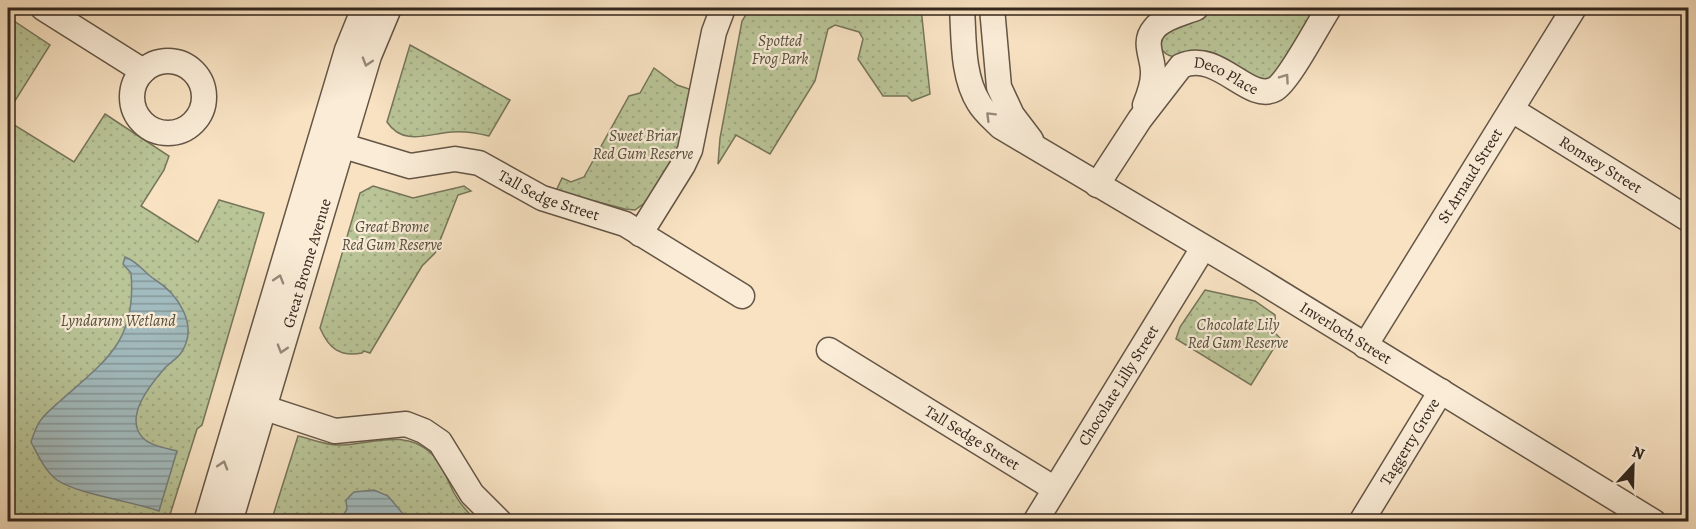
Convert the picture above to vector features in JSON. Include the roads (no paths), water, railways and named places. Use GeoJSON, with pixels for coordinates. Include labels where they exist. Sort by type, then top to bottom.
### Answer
{"type":"FeatureCollection","features":[{"type":"Feature","properties":{"kind":"street"},"geometry":{"type":"LineString","coordinates":[[43,8],[143,71]]}},
{"type":"Feature","properties":{"kind":"street","name":"Great Brome Avenue"},"geometry":{"type":"LineString","coordinates":[[231,522],[254,405],[331,142],[347,50],[364,8]]}},
{"type":"Feature","properties":{"kind":"street","name":"Great Brome Avenue"},"geometry":{"type":"LineString","coordinates":[[331,142],[389,8]]}},
{"type":"Feature","properties":{"kind":"street"},"geometry":{"type":"LineString","coordinates":[[640,234],[690,150],[714,32],[723,8]]}},
{"type":"Feature","properties":{"kind":"street","name":"Inverloch Street"},"geometry":{"type":"LineString","coordinates":[[962,8],[966,64],[971,87],[979,105],[1001,127],[1441,391],[1653,522]]}},
{"type":"Feature","properties":{"kind":"street","name":"Inverloch Street"},"geometry":{"type":"LineString","coordinates":[[992,8],[999,87],[1012,115],[1037,149]]}},
{"type":"Feature","properties":{"kind":"street"},"geometry":{"type":"LineString","coordinates":[[1148,39],[1159,24],[1196,8]]}},
{"type":"Feature","properties":{"kind":"street","name":"Deco Place"},"geometry":{"type":"LineString","coordinates":[[1148,39],[1162,58],[1185,64],[1200,63],[1218,67],[1257,90],[1266,92],[1275,90],[1286,76],[1329,8]]}},
{"type":"Feature","properties":{"kind":"street","name":"St Arnaud Street"},"geometry":{"type":"LineString","coordinates":[[1365,346],[1574,8]]}},
{"type":"Feature","properties":{"kind":"street","name":"Deco Place"},"geometry":{"type":"LineString","coordinates":[[1140,119],[1152,84],[1148,39]]}},
{"type":"Feature","properties":{"kind":"street","name":"Deco Place"},"geometry":{"type":"LineString","coordinates":[[1097,185],[1140,119],[1170,78],[1185,64]]}},
{"type":"Feature","properties":{"kind":"street","name":"Romsey Street"},"geometry":{"type":"LineString","coordinates":[[1512,110],[1689,219]]}},
{"type":"Feature","properties":{"kind":"street","name":"Tall Sedge Street"},"geometry":{"type":"LineString","coordinates":[[331,142],[410,165],[455,159],[479,163],[542,198],[615,221],[742,296]]}},
{"type":"Feature","properties":{"kind":"street","name":"Chocolate Lilly Street"},"geometry":{"type":"LineString","coordinates":[[1035,522],[1203,248]]}},
{"type":"Feature","properties":{"kind":"street","name":"Tall Sedge Street"},"geometry":{"type":"LineString","coordinates":[[829,350],[1055,489]]}},
{"type":"Feature","properties":{"kind":"street","name":"Taggerty Grove"},"geometry":{"type":"LineString","coordinates":[[1360,522],[1441,391]]}},
{"type":"Feature","properties":{"kind":"street"},"geometry":{"type":"LineString","coordinates":[[254,405],[335,431],[406,424],[424,431],[440,442],[472,494],[500,522]]}},
{"type":"Feature","properties":{"kind":"street","name":"Great Brome Avenue"},"geometry":{"type":"LineString","coordinates":[[206,522],[254,405]]}},
{"type":"Feature","properties":{"kind":"water"},"geometry":{"type":"Polygon","coordinates":[[[125,257],[137,264],[171,293],[178,301],[187,321],[188,332],[181,353],[152,383],[137,411],[138,430],[146,441],[177,451],[159,511],[66,485],[49,472],[31,442],[38,424],[45,415],[104,361],[115,348],[123,333],[132,297],[131,273],[123,264],[125,257]]]}},
{"type":"Feature","properties":{"kind":"water"},"geometry":{"type":"Polygon","coordinates":[[[374,490],[388,496],[409,521],[340,521],[347,509],[346,500],[354,492],[374,490]]]}},
{"type":"Feature","properties":{"kind":"park label","name":"Spotted Frog Park"},"geometry":{"type":"Point","coordinates":[780,50]}},
{"type":"Feature","properties":{"kind":"park label","name":"Sweet Briar Red Gum Reserve"},"geometry":{"type":"Point","coordinates":[643,145]}},
{"type":"Feature","properties":{"kind":"park label","name":"Great Brome Red Gum Reserve"},"geometry":{"type":"Point","coordinates":[392,236]}},
{"type":"Feature","properties":{"kind":"park label","name":"Lyndarum Wetland"},"geometry":{"type":"Point","coordinates":[118,321]}},
{"type":"Feature","properties":{"kind":"park label","name":"Chocolate Lily Red Gum Reserve"},"geometry":{"type":"Point","coordinates":[1238,334]}}]}
